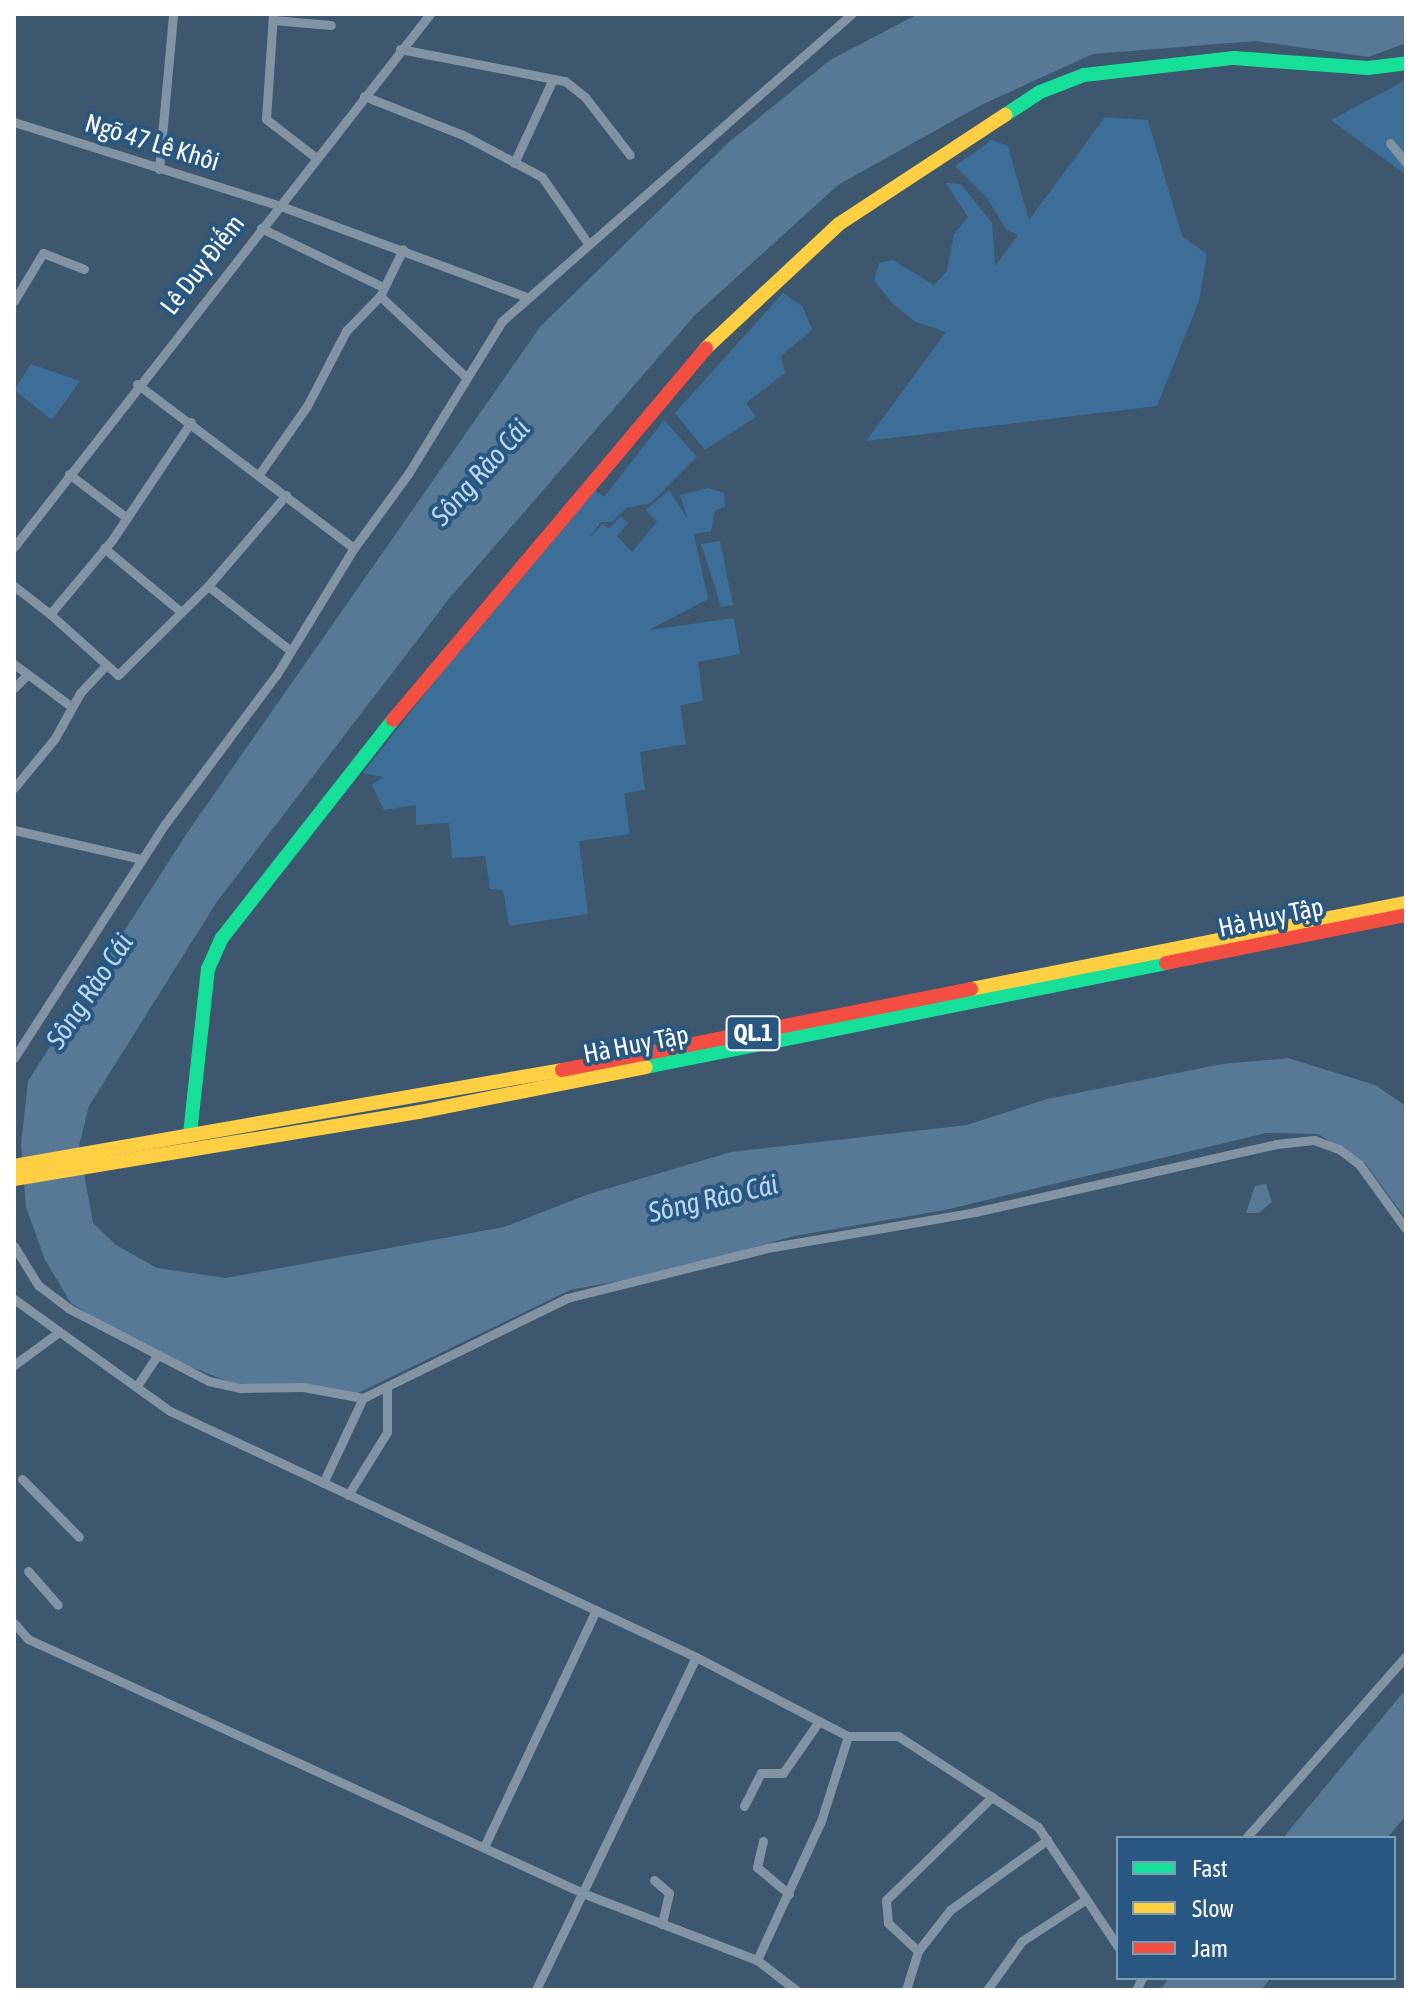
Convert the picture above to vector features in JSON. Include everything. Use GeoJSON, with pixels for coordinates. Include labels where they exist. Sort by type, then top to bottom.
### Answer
{"type":"FeatureCollection","features":[{"type":"Feature","properties":{"kind":"main road"},"geometry":{"type":"LineString","coordinates":[[190,1134],[208,969],[222,938],[511,573],[624,440],[711,342],[827,234],[867,201],[974,132],[1040,92],[1084,75],[1234,58],[1368,68],[1406,63]]}},
{"type":"Feature","properties":{"kind":"main road","name":"Hà Huy Tập"},"geometry":{"type":"LineString","coordinates":[[14,1179],[190,1134],[408,1101],[1406,903]]}},
{"type":"Feature","properties":{"kind":"main road","name":"Hà Huy Tập"},"geometry":{"type":"LineString","coordinates":[[14,1166],[99,1157],[435,1109],[1406,915]]}},
{"type":"Feature","properties":{"kind":"street"},"geometry":{"type":"LineString","coordinates":[[159,169],[173,14]]}},
{"type":"Feature","properties":{"kind":"street","name":"Lê Duy Điếm"},"geometry":{"type":"LineString","coordinates":[[14,547],[137,384],[430,14]]}},
{"type":"Feature","properties":{"kind":"street"},"geometry":{"type":"LineString","coordinates":[[14,1058],[142,859],[291,651],[354,548],[408,474],[494,331],[587,242],[851,14]]}},
{"type":"Feature","properties":{"kind":"street"},"geometry":{"type":"LineString","coordinates":[[315,157],[266,119],[273,17],[331,25]]}},
{"type":"Feature","properties":{"kind":"street"},"geometry":{"type":"LineString","coordinates":[[400,49],[553,79],[579,91],[630,155]]}},
{"type":"Feature","properties":{"kind":"street"},"geometry":{"type":"LineString","coordinates":[[514,163],[553,79]]}},
{"type":"Feature","properties":{"kind":"street"},"geometry":{"type":"LineString","coordinates":[[364,96],[463,135],[548,182],[587,242]]}},
{"type":"Feature","properties":{"kind":"street","name":"Ngõ 47 Lê Khôi"},"geometry":{"type":"LineString","coordinates":[[14,122],[278,205],[527,297]]}},
{"type":"Feature","properties":{"kind":"street"},"geometry":{"type":"LineString","coordinates":[[1390,143],[1406,163]]}},
{"type":"Feature","properties":{"kind":"street"},"geometry":{"type":"LineString","coordinates":[[261,228],[382,291],[466,377]]}},
{"type":"Feature","properties":{"kind":"street"},"geometry":{"type":"LineString","coordinates":[[260,473],[307,406],[346,331],[382,291],[403,249]]}},
{"type":"Feature","properties":{"kind":"street"},"geometry":{"type":"LineString","coordinates":[[14,301],[43,253],[84,269]]}},
{"type":"Feature","properties":{"kind":"street"},"geometry":{"type":"LineString","coordinates":[[137,384],[260,473],[354,548]]}},
{"type":"Feature","properties":{"kind":"street"},"geometry":{"type":"LineString","coordinates":[[50,614],[127,518],[191,422]]}},
{"type":"Feature","properties":{"kind":"street"},"geometry":{"type":"LineString","coordinates":[[69,474],[127,518]]}},
{"type":"Feature","properties":{"kind":"street"},"geometry":{"type":"LineString","coordinates":[[14,586],[118,675],[208,586],[286,495]]}},
{"type":"Feature","properties":{"kind":"street"},"geometry":{"type":"LineString","coordinates":[[104,548],[181,612]]}},
{"type":"Feature","properties":{"kind":"street"},"geometry":{"type":"LineString","coordinates":[[208,586],[291,651]]}},
{"type":"Feature","properties":{"kind":"street"},"geometry":{"type":"LineString","coordinates":[[14,664],[72,707]]}},
{"type":"Feature","properties":{"kind":"street"},"geometry":{"type":"LineString","coordinates":[[14,788],[55,738],[72,707],[106,665]]}},
{"type":"Feature","properties":{"kind":"street"},"geometry":{"type":"LineString","coordinates":[[14,688],[27,675]]}},
{"type":"Feature","properties":{"kind":"street"},"geometry":{"type":"LineString","coordinates":[[14,830],[142,859]]}},
{"type":"Feature","properties":{"kind":"street"},"geometry":{"type":"LineString","coordinates":[[14,1246],[38,1285],[55,1299],[156,1357],[226,1386],[303,1387],[363,1398],[567,1298],[767,1248],[963,1214],[1276,1144],[1314,1140],[1339,1149],[1359,1164],[1406,1229]]}},
{"type":"Feature","properties":{"kind":"street"},"geometry":{"type":"LineString","coordinates":[[14,1299],[170,1411],[696,1657],[848,1736],[898,1736],[1038,1827],[1116,1944]]}},
{"type":"Feature","properties":{"kind":"street"},"geometry":{"type":"LineString","coordinates":[[14,1365],[59,1332]]}},
{"type":"Feature","properties":{"kind":"street"},"geometry":{"type":"LineString","coordinates":[[136,1387],[156,1357]]}},
{"type":"Feature","properties":{"kind":"street"},"geometry":{"type":"LineString","coordinates":[[348,1495],[387,1432],[387,1388]]}},
{"type":"Feature","properties":{"kind":"street"},"geometry":{"type":"LineString","coordinates":[[323,1483],[363,1398]]}},
{"type":"Feature","properties":{"kind":"street"},"geometry":{"type":"LineString","coordinates":[[22,1479],[79,1537]]}},
{"type":"Feature","properties":{"kind":"street"},"geometry":{"type":"LineString","coordinates":[[28,1571],[58,1605]]}},
{"type":"Feature","properties":{"kind":"street"},"geometry":{"type":"LineString","coordinates":[[484,1847],[596,1610]]}},
{"type":"Feature","properties":{"kind":"street"},"geometry":{"type":"LineString","coordinates":[[14,1623],[28,1639],[585,1894],[757,1960],[796,1990]]}},
{"type":"Feature","properties":{"kind":"street"},"geometry":{"type":"LineString","coordinates":[[1248,1836],[1406,1656]]}},
{"type":"Feature","properties":{"kind":"street"},"geometry":{"type":"LineString","coordinates":[[536,1990],[585,1894],[696,1657]]}},
{"type":"Feature","properties":{"kind":"street"},"geometry":{"type":"LineString","coordinates":[[744,1806],[762,1771],[783,1773],[819,1721]]}},
{"type":"Feature","properties":{"kind":"street"},"geometry":{"type":"LineString","coordinates":[[757,1960],[821,1821],[848,1736]]}},
{"type":"Feature","properties":{"kind":"street"},"geometry":{"type":"LineString","coordinates":[[918,1951],[888,1923],[886,1900],[992,1797]]}},
{"type":"Feature","properties":{"kind":"street"},"geometry":{"type":"LineString","coordinates":[[906,1990],[918,1951],[950,1910],[1047,1840]]}},
{"type":"Feature","properties":{"kind":"street"},"geometry":{"type":"LineString","coordinates":[[763,1841],[757,1867],[789,1894]]}},
{"type":"Feature","properties":{"kind":"street"},"geometry":{"type":"LineString","coordinates":[[654,1880],[669,1893],[662,1924]]}},
{"type":"Feature","properties":{"kind":"street"},"geometry":{"type":"LineString","coordinates":[[987,1990],[1022,1941],[1085,1900]]}},
{"type":"Feature","properties":{"kind":"shaded area"},"geometry":{"type":"Polygon","coordinates":[[[1406,80],[1406,175],[1331,120],[1406,80]]]}},
{"type":"Feature","properties":{"kind":"shaded area"},"geometry":{"type":"Polygon","coordinates":[[[1105,117],[1148,120],[1182,236],[1207,254],[1199,301],[1157,406],[866,441],[946,332],[914,321],[893,304],[874,281],[879,263],[893,260],[934,285],[947,271],[954,234],[968,217],[946,183],[961,184],[992,223],[995,266],[1018,235],[1006,229],[987,198],[955,166],[992,140],[1008,146],[1029,220],[1105,117]]]}},
{"type":"Feature","properties":{"kind":"shaded area"},"geometry":{"type":"Polygon","coordinates":[[[783,293],[803,307],[812,330],[781,356],[785,373],[746,403],[756,417],[705,450],[675,413],[783,293]]]}},
{"type":"Feature","properties":{"kind":"shaded area"},"geometry":{"type":"Polygon","coordinates":[[[31,364],[80,381],[52,420],[14,390],[31,364]]]}},
{"type":"Feature","properties":{"kind":"shaded area"},"geometry":{"type":"Polygon","coordinates":[[[664,420],[697,457],[651,503],[626,508],[612,522],[601,522],[589,538],[603,524],[609,528],[621,516],[628,523],[617,536],[632,552],[657,522],[646,510],[669,490],[687,518],[680,495],[708,488],[724,493],[725,506],[715,511],[711,531],[694,534],[708,599],[649,630],[734,618],[740,654],[698,662],[703,701],[680,705],[686,744],[640,752],[645,790],[624,793],[630,834],[579,841],[588,914],[509,926],[503,890],[490,889],[485,856],[452,858],[449,823],[416,825],[416,805],[384,810],[372,785],[383,777],[363,773],[588,485],[604,497],[664,420]]]}},
{"type":"Feature","properties":{"kind":"shaded area"},"geometry":{"type":"Polygon","coordinates":[[[720,541],[733,605],[721,607],[701,544],[720,541]]]}},
{"type":"Feature","properties":{"kind":"water","name":"Sông Rào Cái"},"geometry":{"type":"Polygon","coordinates":[[[918,14],[1406,14],[1406,43],[1369,57],[1255,41],[1093,54],[981,105],[838,185],[695,315],[448,600],[216,903],[89,1106],[79,1146],[93,1223],[116,1245],[157,1268],[226,1278],[504,1227],[589,1194],[731,1152],[967,1125],[1047,1099],[1222,1064],[1288,1058],[1375,1085],[1406,1106],[1406,1219],[1365,1163],[1318,1134],[1266,1133],[945,1210],[794,1236],[662,1273],[570,1290],[356,1394],[232,1383],[148,1350],[71,1303],[45,1260],[26,1207],[21,1145],[28,1081],[187,833],[540,327],[728,143],[830,60],[918,14]]]}},
{"type":"Feature","properties":{"kind":"water"},"geometry":{"type":"Polygon","coordinates":[[[1266,1184],[1272,1202],[1259,1213],[1246,1213],[1255,1186],[1266,1184]]]}},
{"type":"Feature","properties":{"kind":"water"},"geometry":{"type":"Polygon","coordinates":[[[1406,1689],[1406,1816],[1389,1836],[1285,1836],[1406,1689]]]}},
{"type":"Feature","properties":{"kind":"water"},"geometry":{"type":"Polygon","coordinates":[[[1168,1980],[1269,1980],[1261,1990],[1160,1990],[1168,1980]]]}},
{"type":"Feature","properties":{"kind":"traffic: fast"},"geometry":{"type":"LineString","coordinates":[[1005,115],[1040,92],[1084,75],[1234,58],[1368,68],[1406,63]]}},
{"type":"Feature","properties":{"kind":"traffic: fast"},"geometry":{"type":"LineString","coordinates":[[190,1134],[208,969],[222,938],[393,720]]}},
{"type":"Feature","properties":{"kind":"traffic: fast"},"geometry":{"type":"LineString","coordinates":[[646,1067],[1166,963]]}},
{"type":"Feature","properties":{"kind":"traffic: slow"},"geometry":{"type":"LineString","coordinates":[[706,348],[839,224],[1005,115]]}},
{"type":"Feature","properties":{"kind":"traffic: slow"},"geometry":{"type":"LineString","coordinates":[[971,989],[1406,903]]}},
{"type":"Feature","properties":{"kind":"traffic: slow"},"geometry":{"type":"LineString","coordinates":[[14,1179],[419,1112],[646,1067]]}},
{"type":"Feature","properties":{"kind":"traffic: slow"},"geometry":{"type":"LineString","coordinates":[[14,1166],[562,1070]]}},
{"type":"Feature","properties":{"kind":"traffic: jam"},"geometry":{"type":"LineString","coordinates":[[393,720],[706,348]]}},
{"type":"Feature","properties":{"kind":"traffic: jam"},"geometry":{"type":"LineString","coordinates":[[1166,963],[1406,915]]}},
{"type":"Feature","properties":{"kind":"traffic: jam"},"geometry":{"type":"LineString","coordinates":[[562,1070],[971,989]]}}]}
